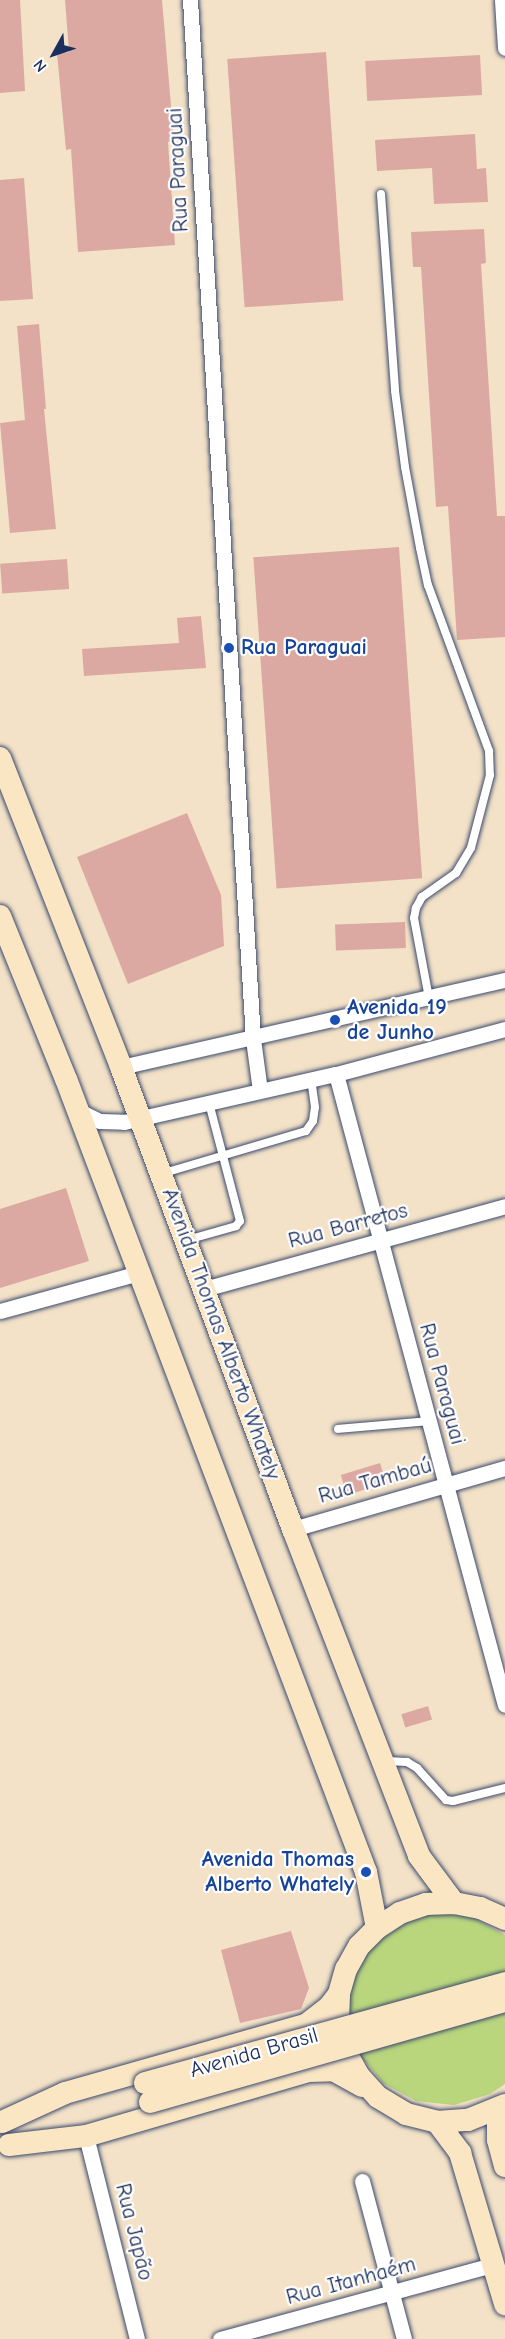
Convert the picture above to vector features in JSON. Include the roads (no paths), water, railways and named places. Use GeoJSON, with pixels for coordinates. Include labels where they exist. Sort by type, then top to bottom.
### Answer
{"type":"FeatureCollection","features":[{"type":"Feature","properties":{"kind":"main road","name":"Avenida Thomas Alberto Whately"},"geometry":{"type":"LineString","coordinates":[[0,758],[141,1119],[293,1529],[419,1856],[454,1903]]}},
{"type":"Feature","properties":{"kind":"main road"},"geometry":{"type":"LineString","coordinates":[[0,916],[77,1110],[366,1872],[377,1928]]}},
{"type":"Feature","properties":{"kind":"main road"},"geometry":{"type":"LineString","coordinates":[[378,2097],[359,2076],[345,2051],[338,2022],[339,1994],[359,1946],[377,1928],[400,1913],[426,1904],[454,1903],[480,1908],[505,1919]]}},
{"type":"Feature","properties":{"kind":"main road","name":"Avenida Brasil"},"geometry":{"type":"LineString","coordinates":[[4,2146],[147,2093],[505,1983]]}},
{"type":"Feature","properties":{"kind":"main road","name":"Avenida Brasil"},"geometry":{"type":"LineString","coordinates":[[1,2122],[64,2093],[306,2025],[329,2007],[339,1994]]}},
{"type":"Feature","properties":{"kind":"main road","name":"Avenida Brasil"},"geometry":{"type":"LineString","coordinates":[[1,2122],[147,2093],[505,2001]]}},
{"type":"Feature","properties":{"kind":"main road","name":"Avenida Brasil"},"geometry":{"type":"LineString","coordinates":[[4,2146],[86,2136],[309,2071],[333,2070],[406,2114],[437,2122],[468,2120],[501,2108]]}},
{"type":"Feature","properties":{"kind":"main road"},"geometry":{"type":"LineString","coordinates":[[501,2108],[498,2140],[505,2166]]}},
{"type":"Feature","properties":{"kind":"main road"},"geometry":{"type":"LineString","coordinates":[[437,2122],[460,2153],[505,2304]]}},
{"type":"Feature","properties":{"kind":"street","name":"Rua Paraguai"},"geometry":{"type":"LineString","coordinates":[[190,0],[253,1039],[260,1091]]}},
{"type":"Feature","properties":{"kind":"street"},"geometry":{"type":"LineString","coordinates":[[502,0],[505,48]]}},
{"type":"Feature","properties":{"kind":"street"},"geometry":{"type":"LineString","coordinates":[[121,1067],[253,1039],[505,980]]}},
{"type":"Feature","properties":{"kind":"street"},"geometry":{"type":"LineString","coordinates":[[77,1110],[100,1120],[124,1122],[141,1119],[336,1074],[505,1029]]}},
{"type":"Feature","properties":{"kind":"street","name":"Rua Paraguai"},"geometry":{"type":"LineString","coordinates":[[336,1074],[505,1706]]}},
{"type":"Feature","properties":{"kind":"street","name":"Rua Barretos"},"geometry":{"type":"LineString","coordinates":[[204,1289],[505,1206]]}},
{"type":"Feature","properties":{"kind":"street"},"geometry":{"type":"LineString","coordinates":[[0,1311],[139,1273]]}},
{"type":"Feature","properties":{"kind":"street","name":"Rua Tambaú"},"geometry":{"type":"LineString","coordinates":[[293,1529],[505,1468]]}},
{"type":"Feature","properties":{"kind":"street","name":"Rua Japão"},"geometry":{"type":"LineString","coordinates":[[86,2136],[137,2339]]}},
{"type":"Feature","properties":{"kind":"street"},"geometry":{"type":"LineString","coordinates":[[362,2181],[404,2339]]}},
{"type":"Feature","properties":{"kind":"street","name":"Rua Itanhaém"},"geometry":{"type":"LineString","coordinates":[[220,2339],[493,2265]]}},
{"type":"Feature","properties":{"kind":"lane"},"geometry":{"type":"LineString","coordinates":[[381,194],[395,391],[405,467],[418,537],[428,585],[489,751],[490,775],[471,848],[456,873],[422,897],[416,908],[414,918],[429,998]]}},
{"type":"Feature","properties":{"kind":"lane"},"geometry":{"type":"LineString","coordinates":[[161,1174],[306,1131],[313,1121],[315,1107],[311,1080]]}},
{"type":"Feature","properties":{"kind":"lane"},"geometry":{"type":"LineString","coordinates":[[186,1241],[236,1226],[240,1221],[209,1103]]}},
{"type":"Feature","properties":{"kind":"lane"},"geometry":{"type":"LineString","coordinates":[[338,1429],[429,1421]]}},
{"type":"Feature","properties":{"kind":"lane"},"geometry":{"type":"LineString","coordinates":[[382,1761],[407,1762],[417,1768],[446,1800],[453,1801],[505,1788]]}},
{"type":"Feature","properties":{"kind":"place","name":"Rua Paraguai"},"geometry":{"type":"Point","coordinates":[229,648]}},
{"type":"Feature","properties":{"kind":"place","name":"Avenida 19 de Junho"},"geometry":{"type":"Point","coordinates":[335,1020]}},
{"type":"Feature","properties":{"kind":"place","name":"Avenida Thomas Alberto Whately"},"geometry":{"type":"Point","coordinates":[366,1872]}}]}
